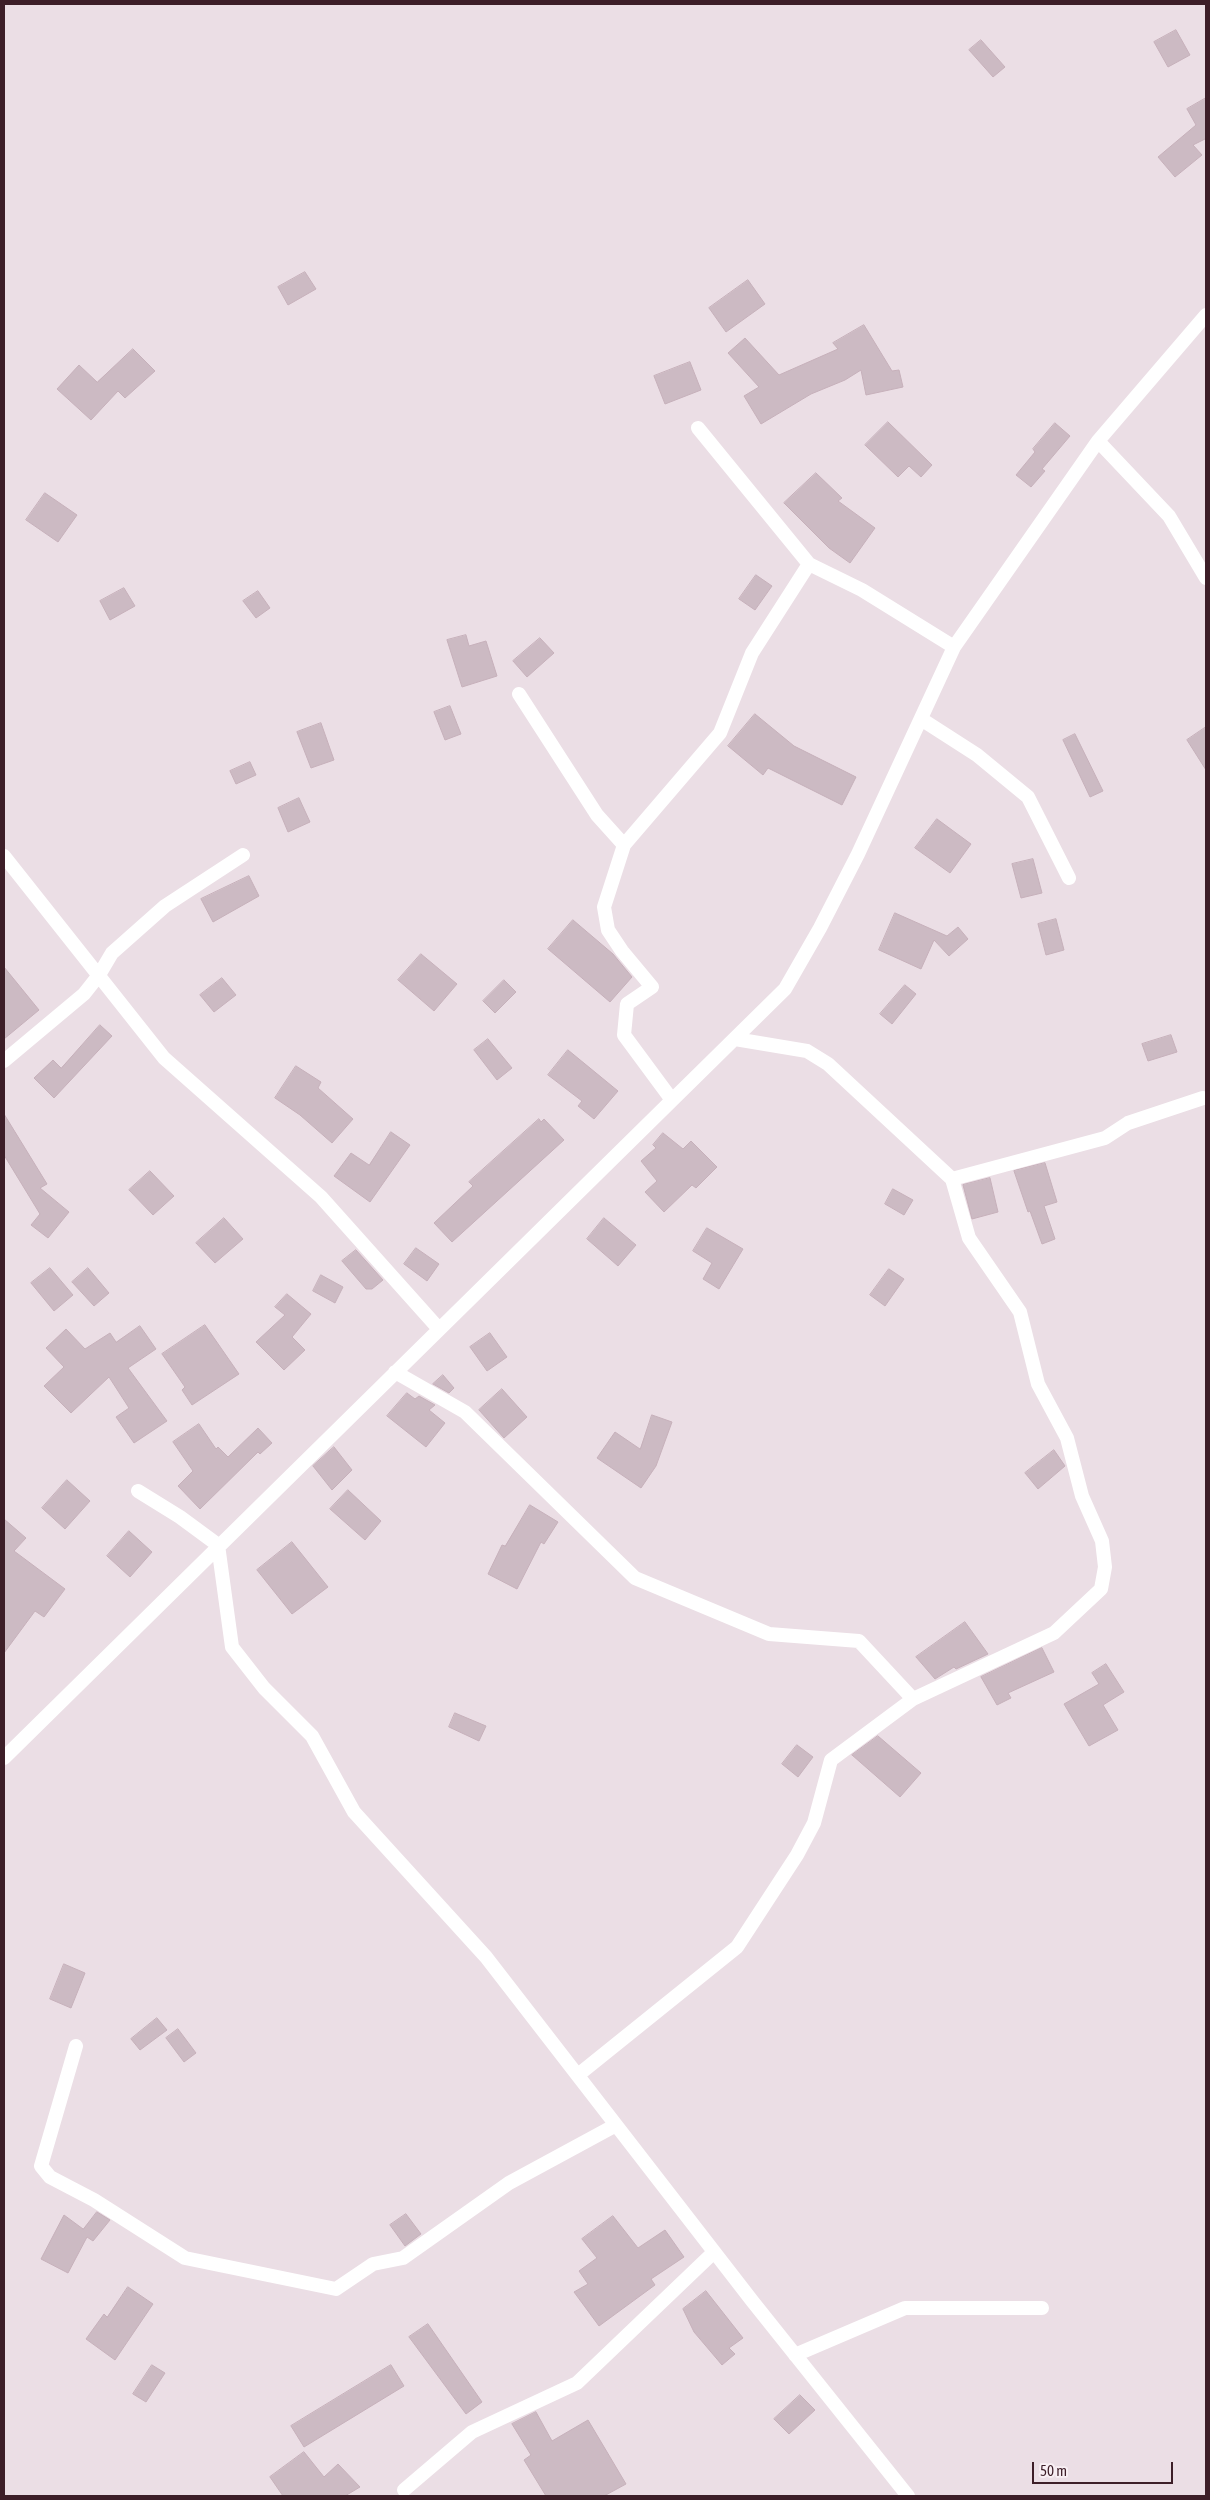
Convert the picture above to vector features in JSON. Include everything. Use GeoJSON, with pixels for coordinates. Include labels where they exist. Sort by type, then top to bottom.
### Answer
{"type":"FeatureCollection","features":[{"type":"Feature","properties":{"kind":"street"},"geometry":{"type":"LineString","coordinates":[[4,1758],[785,989],[820,928],[858,854],[954,647],[1098,441],[1206,315]]}},
{"type":"Feature","properties":{"kind":"street"},"geometry":{"type":"LineString","coordinates":[[698,428],[809,564],[862,590],[954,647]]}},
{"type":"Feature","properties":{"kind":"street"},"geometry":{"type":"LineString","coordinates":[[1098,441],[1169,516],[1206,578]]}},
{"type":"Feature","properties":{"kind":"street"},"geometry":{"type":"LineString","coordinates":[[672,1100],[624,1034],[627,1004],[652,987],[622,951],[608,930],[604,907],[624,845],[720,733],[752,653],[809,564]]}},
{"type":"Feature","properties":{"kind":"street"},"geometry":{"type":"LineString","coordinates":[[519,694],[597,815],[624,845]]}},
{"type":"Feature","properties":{"kind":"street"},"geometry":{"type":"LineString","coordinates":[[921,719],[977,755],[1028,797],[1069,878]]}},
{"type":"Feature","properties":{"kind":"street"},"geometry":{"type":"LineString","coordinates":[[4,1061],[84,994],[99,976],[112,953],[165,906],[243,855]]}},
{"type":"Feature","properties":{"kind":"street"},"geometry":{"type":"LineString","coordinates":[[4,856],[164,1058],[321,1197],[439,1329]]}},
{"type":"Feature","properties":{"kind":"street"},"geometry":{"type":"LineString","coordinates":[[578,2076],[737,1947],[797,1854],[814,1823],[831,1760],[913,1699],[1054,1633],[1101,1589],[1105,1567],[1102,1541],[1082,1496],[1067,1438],[1038,1384],[1020,1312],[969,1238],[952,1180],[828,1064],[807,1051],[735,1039]]}},
{"type":"Feature","properties":{"kind":"street"},"geometry":{"type":"LineString","coordinates":[[952,1180],[1105,1138],[1128,1123],[1203,1098]]}},
{"type":"Feature","properties":{"kind":"street"},"geometry":{"type":"LineString","coordinates":[[395,1372],[465,1412],[635,1578],[769,1634],[859,1642],[913,1699]]}},
{"type":"Feature","properties":{"kind":"street"},"geometry":{"type":"LineString","coordinates":[[138,1491],[180,1517],[218,1546],[232,1647],[264,1688],[312,1736],[354,1812],[486,1957],[714,2252],[908,2496]]}},
{"type":"Feature","properties":{"kind":"street"},"geometry":{"type":"LineString","coordinates":[[76,2046],[41,2166],[50,2177],[94,2200],[185,2258],[336,2288],[373,2264],[403,2258],[510,2183],[616,2126]]}},
{"type":"Feature","properties":{"kind":"street"},"geometry":{"type":"LineString","coordinates":[[404,2490],[472,2432],[577,2383],[714,2252]]}},
{"type":"Feature","properties":{"kind":"street"},"geometry":{"type":"LineString","coordinates":[[795,2355],[905,2308],[1042,2308]]}},
{"type":"Feature","properties":{"kind":"building"},"geometry":{"type":"Polygon","coordinates":[[[1176,30],[1190,55],[1168,67],[1154,42],[1176,30]]]}},
{"type":"Feature","properties":{"kind":"building"},"geometry":{"type":"Polygon","coordinates":[[[981,40],[1005,67],[993,77],[969,50],[981,40]]]}},
{"type":"Feature","properties":{"kind":"building"},"geometry":{"type":"Polygon","coordinates":[[[1206,98],[1206,142],[1205,139],[1193,145],[1202,155],[1175,177],[1158,157],[1196,125],[1187,109],[1206,98]]]}},
{"type":"Feature","properties":{"kind":"building"},"geometry":{"type":"Polygon","coordinates":[[[305,272],[316,289],[288,305],[278,287],[305,272]]]}},
{"type":"Feature","properties":{"kind":"building"},"geometry":{"type":"Polygon","coordinates":[[[748,280],[765,304],[726,332],[709,308],[748,280]]]}},
{"type":"Feature","properties":{"kind":"building"},"geometry":{"type":"Polygon","coordinates":[[[864,325],[892,371],[899,370],[903,387],[866,395],[861,370],[845,380],[811,394],[761,424],[744,396],[759,387],[728,353],[745,338],[779,375],[838,349],[833,343],[864,325]]]}},
{"type":"Feature","properties":{"kind":"building"},"geometry":{"type":"Polygon","coordinates":[[[133,349],[155,371],[125,398],[118,391],[91,420],[57,389],[79,365],[97,382],[133,349]]]}},
{"type":"Feature","properties":{"kind":"building"},"geometry":{"type":"Polygon","coordinates":[[[690,362],[701,390],[665,404],[654,376],[690,362]]]}},
{"type":"Feature","properties":{"kind":"building"},"geometry":{"type":"Polygon","coordinates":[[[888,422],[932,465],[921,477],[909,466],[898,477],[865,445],[888,422]]]}},
{"type":"Feature","properties":{"kind":"building"},"geometry":{"type":"Polygon","coordinates":[[[1055,423],[1070,436],[1042,469],[1045,471],[1031,487],[1016,475],[1035,452],[1033,449],[1055,423]]]}},
{"type":"Feature","properties":{"kind":"building"},"geometry":{"type":"Polygon","coordinates":[[[816,473],[842,498],[838,501],[875,528],[850,563],[829,548],[784,503],[816,473]]]}},
{"type":"Feature","properties":{"kind":"building"},"geometry":{"type":"Polygon","coordinates":[[[45,493],[77,515],[58,542],[26,520],[45,493]]]}},
{"type":"Feature","properties":{"kind":"building"},"geometry":{"type":"Polygon","coordinates":[[[756,575],[772,586],[755,610],[739,599],[756,575]]]}},
{"type":"Feature","properties":{"kind":"building"},"geometry":{"type":"Polygon","coordinates":[[[124,588],[135,606],[110,620],[100,601],[124,588]]]}},
{"type":"Feature","properties":{"kind":"building"},"geometry":{"type":"Polygon","coordinates":[[[258,591],[270,608],[256,618],[243,601],[258,591]]]}},
{"type":"Feature","properties":{"kind":"building"},"geometry":{"type":"Polygon","coordinates":[[[466,635],[469,646],[486,641],[497,676],[462,687],[447,640],[466,635]]]}},
{"type":"Feature","properties":{"kind":"building"},"geometry":{"type":"Polygon","coordinates":[[[540,638],[554,653],[527,677],[513,661],[540,638]]]}},
{"type":"Feature","properties":{"kind":"building"},"geometry":{"type":"Polygon","coordinates":[[[450,706],[461,734],[445,740],[434,712],[450,706]]]}},
{"type":"Feature","properties":{"kind":"building"},"geometry":{"type":"Polygon","coordinates":[[[755,714],[794,746],[856,777],[842,805],[768,768],[763,775],[728,746],[755,714]]]}},
{"type":"Feature","properties":{"kind":"building"},"geometry":{"type":"Polygon","coordinates":[[[321,723],[334,760],[311,768],[297,732],[321,723]]]}},
{"type":"Feature","properties":{"kind":"building"},"geometry":{"type":"Polygon","coordinates":[[[1206,727],[1206,770],[1187,740],[1206,727]]]}},
{"type":"Feature","properties":{"kind":"building"},"geometry":{"type":"Polygon","coordinates":[[[1075,734],[1103,791],[1090,797],[1063,740],[1075,734]]]}},
{"type":"Feature","properties":{"kind":"building"},"geometry":{"type":"Polygon","coordinates":[[[250,762],[256,775],[236,784],[230,771],[250,762]]]}},
{"type":"Feature","properties":{"kind":"building"},"geometry":{"type":"Polygon","coordinates":[[[299,798],[310,822],[288,832],[278,808],[299,798]]]}},
{"type":"Feature","properties":{"kind":"building"},"geometry":{"type":"Polygon","coordinates":[[[937,819],[971,844],[950,873],[915,848],[937,819]]]}},
{"type":"Feature","properties":{"kind":"building"},"geometry":{"type":"Polygon","coordinates":[[[1033,859],[1042,893],[1021,898],[1012,864],[1033,859]]]}},
{"type":"Feature","properties":{"kind":"building"},"geometry":{"type":"Polygon","coordinates":[[[249,876],[259,896],[213,922],[201,899],[249,876]]]}},
{"type":"Feature","properties":{"kind":"building"},"geometry":{"type":"Polygon","coordinates":[[[895,913],[947,936],[958,927],[968,939],[949,956],[934,940],[921,969],[879,950],[895,913]]]}},
{"type":"Feature","properties":{"kind":"building"},"geometry":{"type":"Polygon","coordinates":[[[1056,919],[1064,950],[1046,955],[1038,924],[1056,919]]]}},
{"type":"Feature","properties":{"kind":"building"},"geometry":{"type":"Polygon","coordinates":[[[573,920],[613,954],[632,977],[610,1002],[548,949],[573,920]]]}},
{"type":"Feature","properties":{"kind":"building"},"geometry":{"type":"Polygon","coordinates":[[[421,954],[457,984],[434,1011],[398,980],[421,954]]]}},
{"type":"Feature","properties":{"kind":"building"},"geometry":{"type":"Polygon","coordinates":[[[4,967],[39,1010],[4,1039],[4,967]]]}},
{"type":"Feature","properties":{"kind":"building"},"geometry":{"type":"Polygon","coordinates":[[[222,978],[236,995],[214,1012],[200,995],[222,978]]]}},
{"type":"Feature","properties":{"kind":"building"},"geometry":{"type":"Polygon","coordinates":[[[504,980],[516,992],[495,1013],[483,1001],[504,980]]]}},
{"type":"Feature","properties":{"kind":"building"},"geometry":{"type":"Polygon","coordinates":[[[905,985],[916,994],[892,1024],[880,1014],[905,985]]]}},
{"type":"Feature","properties":{"kind":"building"},"geometry":{"type":"Polygon","coordinates":[[[100,1025],[112,1036],[54,1098],[34,1078],[53,1060],[61,1068],[100,1025]]]}},
{"type":"Feature","properties":{"kind":"building"},"geometry":{"type":"Polygon","coordinates":[[[1171,1035],[1177,1052],[1148,1061],[1142,1044],[1171,1035]]]}},
{"type":"Feature","properties":{"kind":"building"},"geometry":{"type":"Polygon","coordinates":[[[488,1039],[512,1068],[497,1080],[474,1050],[488,1039]]]}},
{"type":"Feature","properties":{"kind":"building"},"geometry":{"type":"Polygon","coordinates":[[[568,1050],[618,1091],[594,1119],[578,1106],[582,1101],[548,1075],[568,1050]]]}},
{"type":"Feature","properties":{"kind":"building"},"geometry":{"type":"Polygon","coordinates":[[[296,1066],[321,1082],[318,1088],[353,1119],[332,1143],[300,1115],[275,1098],[296,1066]]]}},
{"type":"Feature","properties":{"kind":"building"},"geometry":{"type":"Polygon","coordinates":[[[4,1114],[47,1184],[40,1188],[69,1212],[48,1238],[31,1225],[40,1214],[4,1155],[4,1114]]]}},
{"type":"Feature","properties":{"kind":"building"},"geometry":{"type":"Polygon","coordinates":[[[539,1119],[541,1122],[544,1119],[564,1140],[452,1242],[434,1223],[473,1186],[469,1182],[539,1119]]]}},
{"type":"Feature","properties":{"kind":"building"},"geometry":{"type":"Polygon","coordinates":[[[391,1132],[410,1145],[370,1202],[334,1176],[351,1153],[369,1165],[391,1132]]]}},
{"type":"Feature","properties":{"kind":"building"},"geometry":{"type":"Polygon","coordinates":[[[663,1133],[683,1149],[691,1141],[717,1167],[696,1188],[692,1185],[664,1212],[645,1192],[657,1181],[641,1161],[656,1148],[653,1145],[663,1133]]]}},
{"type":"Feature","properties":{"kind":"building"},"geometry":{"type":"Polygon","coordinates":[[[1045,1163],[1057,1202],[1044,1206],[1055,1239],[1042,1244],[1030,1211],[1028,1212],[1014,1171],[1045,1163]]]}},
{"type":"Feature","properties":{"kind":"building"},"geometry":{"type":"Polygon","coordinates":[[[150,1171],[174,1196],[153,1215],[129,1190],[150,1171]]]}},
{"type":"Feature","properties":{"kind":"building"},"geometry":{"type":"Polygon","coordinates":[[[990,1178],[998,1212],[972,1219],[963,1185],[990,1178]]]}},
{"type":"Feature","properties":{"kind":"building"},"geometry":{"type":"Polygon","coordinates":[[[893,1189],[913,1200],[904,1215],[885,1204],[893,1189]]]}},
{"type":"Feature","properties":{"kind":"building"},"geometry":{"type":"Polygon","coordinates":[[[224,1218],[243,1239],[215,1263],[196,1243],[224,1218]]]}},
{"type":"Feature","properties":{"kind":"building"},"geometry":{"type":"Polygon","coordinates":[[[604,1218],[636,1245],[618,1266],[587,1239],[604,1218]]]}},
{"type":"Feature","properties":{"kind":"building"},"geometry":{"type":"Polygon","coordinates":[[[707,1228],[743,1249],[719,1289],[703,1279],[712,1263],[693,1251],[707,1228]]]}},
{"type":"Feature","properties":{"kind":"building"},"geometry":{"type":"Polygon","coordinates":[[[416,1248],[439,1264],[427,1281],[404,1264],[416,1248]]]}},
{"type":"Feature","properties":{"kind":"building"},"geometry":{"type":"Polygon","coordinates":[[[356,1250],[383,1280],[372,1289],[366,1289],[342,1261],[356,1250]]]}},
{"type":"Feature","properties":{"kind":"building"},"geometry":{"type":"Polygon","coordinates":[[[50,1268],[73,1295],[54,1311],[31,1283],[50,1268]]]}},
{"type":"Feature","properties":{"kind":"building"},"geometry":{"type":"Polygon","coordinates":[[[88,1268],[109,1293],[94,1306],[72,1282],[88,1268]]]}},
{"type":"Feature","properties":{"kind":"building"},"geometry":{"type":"Polygon","coordinates":[[[889,1269],[904,1279],[885,1306],[870,1295],[889,1269]]]}},
{"type":"Feature","properties":{"kind":"building"},"geometry":{"type":"Polygon","coordinates":[[[321,1275],[343,1287],[335,1303],[313,1291],[321,1275]]]}},
{"type":"Feature","properties":{"kind":"building"},"geometry":{"type":"Polygon","coordinates":[[[287,1294],[311,1314],[292,1337],[305,1350],[284,1370],[256,1342],[285,1315],[275,1307],[287,1294]]]}},
{"type":"Feature","properties":{"kind":"building"},"geometry":{"type":"Polygon","coordinates":[[[205,1325],[239,1374],[192,1405],[182,1390],[185,1387],[162,1354],[205,1325]]]}},
{"type":"Feature","properties":{"kind":"building"},"geometry":{"type":"Polygon","coordinates":[[[140,1326],[156,1349],[128,1368],[167,1421],[134,1443],[116,1417],[129,1408],[109,1377],[71,1413],[44,1386],[64,1367],[46,1348],[66,1329],[85,1349],[110,1333],[116,1342],[140,1326]]]}},
{"type":"Feature","properties":{"kind":"building"},"geometry":{"type":"Polygon","coordinates":[[[490,1333],[507,1357],[487,1371],[470,1347],[490,1333]]]}},
{"type":"Feature","properties":{"kind":"building"},"geometry":{"type":"Polygon","coordinates":[[[443,1375],[454,1388],[449,1393],[433,1384],[443,1375]]]}},
{"type":"Feature","properties":{"kind":"building"},"geometry":{"type":"Polygon","coordinates":[[[502,1389],[527,1417],[504,1438],[479,1410],[502,1389]]]}},
{"type":"Feature","properties":{"kind":"building"},"geometry":{"type":"Polygon","coordinates":[[[407,1393],[415,1399],[419,1396],[435,1405],[429,1410],[445,1423],[426,1447],[387,1416],[407,1393]]]}},
{"type":"Feature","properties":{"kind":"building"},"geometry":{"type":"Polygon","coordinates":[[[652,1415],[672,1422],[656,1466],[641,1488],[597,1458],[615,1432],[640,1449],[652,1415]]]}},
{"type":"Feature","properties":{"kind":"building"},"geometry":{"type":"Polygon","coordinates":[[[199,1424],[216,1449],[218,1447],[228,1457],[258,1428],[272,1443],[260,1454],[258,1452],[200,1509],[178,1486],[193,1471],[173,1442],[199,1424]]]}},
{"type":"Feature","properties":{"kind":"building"},"geometry":{"type":"Polygon","coordinates":[[[334,1447],[352,1470],[332,1490],[313,1466],[334,1447]]]}},
{"type":"Feature","properties":{"kind":"building"},"geometry":{"type":"Polygon","coordinates":[[[1054,1450],[1065,1466],[1038,1489],[1025,1473],[1054,1450]]]}},
{"type":"Feature","properties":{"kind":"building"},"geometry":{"type":"Polygon","coordinates":[[[67,1480],[90,1501],[65,1529],[42,1508],[67,1480]]]}},
{"type":"Feature","properties":{"kind":"building"},"geometry":{"type":"Polygon","coordinates":[[[348,1490],[381,1521],[365,1540],[330,1509],[348,1490]]]}},
{"type":"Feature","properties":{"kind":"building"},"geometry":{"type":"Polygon","coordinates":[[[530,1505],[558,1522],[544,1544],[541,1542],[517,1589],[488,1574],[502,1545],[505,1546],[530,1505]]]}},
{"type":"Feature","properties":{"kind":"building"},"geometry":{"type":"Polygon","coordinates":[[[4,1519],[26,1538],[14,1551],[65,1589],[44,1617],[35,1611],[4,1653],[4,1519]]]}},
{"type":"Feature","properties":{"kind":"building"},"geometry":{"type":"Polygon","coordinates":[[[129,1531],[152,1552],[130,1577],[107,1556],[129,1531]]]}},
{"type":"Feature","properties":{"kind":"building"},"geometry":{"type":"Polygon","coordinates":[[[292,1542],[328,1587],[292,1614],[257,1570],[292,1542]]]}},
{"type":"Feature","properties":{"kind":"building"},"geometry":{"type":"Polygon","coordinates":[[[965,1622],[988,1654],[956,1669],[954,1667],[935,1679],[916,1657],[965,1622]]]}},
{"type":"Feature","properties":{"kind":"building"},"geometry":{"type":"Polygon","coordinates":[[[1042,1648],[1054,1672],[1008,1693],[1011,1698],[997,1705],[981,1677],[1042,1648]]]}},
{"type":"Feature","properties":{"kind":"building"},"geometry":{"type":"Polygon","coordinates":[[[1106,1664],[1124,1692],[1103,1705],[1118,1730],[1089,1746],[1064,1704],[1099,1684],[1092,1673],[1106,1664]]]}},
{"type":"Feature","properties":{"kind":"building"},"geometry":{"type":"Polygon","coordinates":[[[455,1713],[486,1726],[479,1741],[449,1727],[455,1713]]]}},
{"type":"Feature","properties":{"kind":"building"},"geometry":{"type":"Polygon","coordinates":[[[878,1736],[921,1773],[900,1797],[852,1755],[878,1736]]]}},
{"type":"Feature","properties":{"kind":"building"},"geometry":{"type":"Polygon","coordinates":[[[797,1745],[813,1757],[798,1777],[782,1764],[797,1745]]]}},
{"type":"Feature","properties":{"kind":"building"},"geometry":{"type":"Polygon","coordinates":[[[64,1964],[85,1973],[71,2008],[50,1999],[64,1964]]]}},
{"type":"Feature","properties":{"kind":"building"},"geometry":{"type":"Polygon","coordinates":[[[157,2018],[167,2030],[140,2050],[131,2039],[157,2018]]]}},
{"type":"Feature","properties":{"kind":"building"},"geometry":{"type":"Polygon","coordinates":[[[178,2029],[196,2053],[184,2062],[166,2038],[178,2029]]]}},
{"type":"Feature","properties":{"kind":"building"},"geometry":{"type":"Polygon","coordinates":[[[97,2212],[110,2220],[93,2241],[87,2237],[68,2273],[41,2259],[64,2215],[83,2229],[97,2212]]]}},
{"type":"Feature","properties":{"kind":"building"},"geometry":{"type":"Polygon","coordinates":[[[406,2214],[421,2234],[405,2246],[390,2225],[406,2214]]]}},
{"type":"Feature","properties":{"kind":"building"},"geometry":{"type":"Polygon","coordinates":[[[613,2216],[638,2248],[665,2230],[684,2257],[651,2279],[655,2285],[599,2326],[574,2292],[588,2284],[579,2271],[597,2258],[582,2239],[613,2216]]]}},
{"type":"Feature","properties":{"kind":"building"},"geometry":{"type":"Polygon","coordinates":[[[128,2287],[153,2304],[115,2360],[86,2339],[104,2314],[107,2317],[128,2287]]]}},
{"type":"Feature","properties":{"kind":"building"},"geometry":{"type":"Polygon","coordinates":[[[706,2291],[743,2338],[729,2348],[735,2354],[722,2365],[694,2332],[683,2309],[706,2291]]]}},
{"type":"Feature","properties":{"kind":"building"},"geometry":{"type":"Polygon","coordinates":[[[428,2324],[482,2402],[466,2414],[409,2337],[428,2324]]]}},
{"type":"Feature","properties":{"kind":"building"},"geometry":{"type":"Polygon","coordinates":[[[152,2365],[165,2373],[146,2402],[133,2394],[152,2365]]]}},
{"type":"Feature","properties":{"kind":"building"},"geometry":{"type":"Polygon","coordinates":[[[391,2365],[404,2386],[304,2447],[291,2426],[391,2365]]]}},
{"type":"Feature","properties":{"kind":"building"},"geometry":{"type":"Polygon","coordinates":[[[800,2395],[815,2410],[789,2434],[774,2419],[800,2395]]]}},
{"type":"Feature","properties":{"kind":"building"},"geometry":{"type":"Polygon","coordinates":[[[536,2412],[552,2441],[588,2420],[626,2484],[604,2496],[546,2496],[524,2460],[531,2455],[512,2424],[536,2412]]]}},
{"type":"Feature","properties":{"kind":"building"},"geometry":{"type":"Polygon","coordinates":[[[304,2452],[324,2477],[338,2464],[360,2487],[345,2496],[283,2496],[270,2477],[304,2452]]]}}]}
